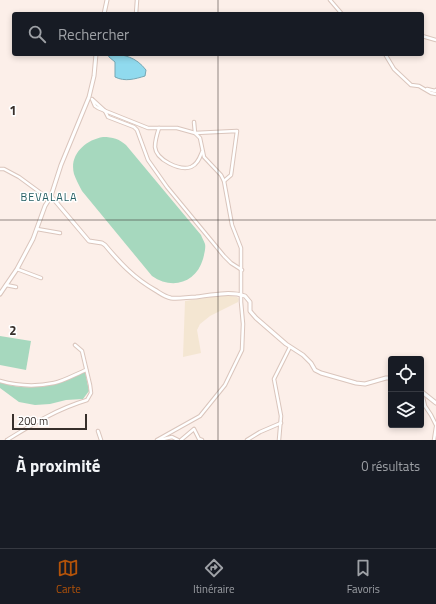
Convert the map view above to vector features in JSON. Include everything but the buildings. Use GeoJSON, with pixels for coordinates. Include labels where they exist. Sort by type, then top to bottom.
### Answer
{"type":"FeatureCollection","features":[{"type":"Feature","properties":{"kind":"street"},"geometry":{"type":"LineString","coordinates":[[104,12],[107,0]]}},
{"type":"Feature","properties":{"kind":"street"},"geometry":{"type":"LineString","coordinates":[[136,12],[137,0]]}},
{"type":"Feature","properties":{"kind":"street"},"geometry":{"type":"LineString","coordinates":[[330,0],[340,12]]}},
{"type":"Feature","properties":{"kind":"street"},"geometry":{"type":"LineString","coordinates":[[424,37],[436,40]]}},
{"type":"Feature","properties":{"kind":"street"},"geometry":{"type":"LineString","coordinates":[[0,294],[17,269],[38,229],[61,165],[91,98],[96,56]]}},
{"type":"Feature","properties":{"kind":"street"},"geometry":{"type":"LineString","coordinates":[[386,56],[394,69],[411,85],[436,90]]}},
{"type":"Feature","properties":{"kind":"street"},"geometry":{"type":"LineString","coordinates":[[426,89],[431,93],[436,94]]}},
{"type":"Feature","properties":{"kind":"street"},"geometry":{"type":"LineString","coordinates":[[91,98],[106,111],[148,128],[176,128],[195,133],[236,131],[231,175],[224,181]]}},
{"type":"Feature","properties":{"kind":"street"},"geometry":{"type":"LineString","coordinates":[[106,111],[108,117],[134,127],[137,130],[145,154],[167,187],[224,256],[231,263],[242,270]]}},
{"type":"Feature","properties":{"kind":"street"},"geometry":{"type":"LineString","coordinates":[[158,440],[200,416],[225,385],[242,350],[243,324],[241,248],[232,225],[224,181],[221,175],[204,157],[200,138],[195,133],[194,122]]}},
{"type":"Feature","properties":{"kind":"street"},"geometry":{"type":"LineString","coordinates":[[159,128],[155,147],[158,155],[166,162],[181,167],[191,167],[198,162],[202,151]]}},
{"type":"Feature","properties":{"kind":"street"},"geometry":{"type":"LineString","coordinates":[[0,169],[4,169],[19,177],[50,198],[89,241],[102,243],[105,245],[122,266],[132,275],[142,283],[164,296],[172,298],[213,295],[245,296],[250,302],[250,311],[256,318],[290,347],[303,355],[311,363],[315,370],[356,383],[365,384],[388,378]]}},
{"type":"Feature","properties":{"kind":"street"},"geometry":{"type":"LineString","coordinates":[[38,229],[60,233]]}},
{"type":"Feature","properties":{"kind":"street"},"geometry":{"type":"LineString","coordinates":[[17,269],[41,278]]}},
{"type":"Feature","properties":{"kind":"street"},"geometry":{"type":"LineString","coordinates":[[6,285],[16,287]]}},
{"type":"Feature","properties":{"kind":"street"},"geometry":{"type":"LineString","coordinates":[[7,440],[46,416],[87,400],[91,392],[90,385],[82,352],[75,345]]}},
{"type":"Feature","properties":{"kind":"street"},"geometry":{"type":"LineString","coordinates":[[279,440],[281,416],[274,379],[290,347]]}},
{"type":"Feature","properties":{"kind":"street"},"geometry":{"type":"LineString","coordinates":[[0,381],[15,385],[31,386],[55,383],[86,370]]}},
{"type":"Feature","properties":{"kind":"street"},"geometry":{"type":"LineString","coordinates":[[424,394],[436,403]]}},
{"type":"Feature","properties":{"kind":"street"},"geometry":{"type":"LineString","coordinates":[[424,401],[436,426],[434,440]]}},
{"type":"Feature","properties":{"kind":"street"},"geometry":{"type":"LineString","coordinates":[[247,440],[260,432],[281,423]]}},
{"type":"Feature","properties":{"kind":"street"},"geometry":{"type":"LineString","coordinates":[[158,440],[172,437],[180,440],[194,429],[199,439],[202,440]]}},
{"type":"Feature","properties":{"kind":"street"},"geometry":{"type":"LineString","coordinates":[[98,431],[101,440]]}},
{"type":"Feature","properties":{"kind":"shaded area"},"geometry":{"type":"Polygon","coordinates":[[[225,295],[237,297],[239,299],[238,302],[210,316],[200,324],[197,330],[201,353],[183,357],[185,301],[225,295]]]}},
{"type":"Feature","properties":{"kind":"green space"},"geometry":{"type":"Polygon","coordinates":[[[103,137],[116,139],[126,145],[201,235],[205,243],[205,252],[200,267],[189,279],[182,282],[167,283],[152,276],[82,191],[74,174],[73,167],[76,155],[90,141],[103,137]]]}},
{"type":"Feature","properties":{"kind":"green space"},"geometry":{"type":"Polygon","coordinates":[[[0,336],[31,341],[26,370],[0,365],[0,336]]]}},
{"type":"Feature","properties":{"kind":"green space"},"geometry":{"type":"Polygon","coordinates":[[[85,371],[89,391],[83,399],[35,405],[19,402],[0,388],[0,382],[21,387],[55,384],[66,381],[85,371]]]}},
{"type":"Feature","properties":{"kind":"water"},"geometry":{"type":"Polygon","coordinates":[[[124,56],[134,59],[146,70],[145,76],[126,80],[115,77],[115,62],[109,57],[124,56]]]}},
{"type":"Feature","properties":{"kind":"district","name":"BEVALALA"},"geometry":{"type":"Point","coordinates":[49,197]}}]}
